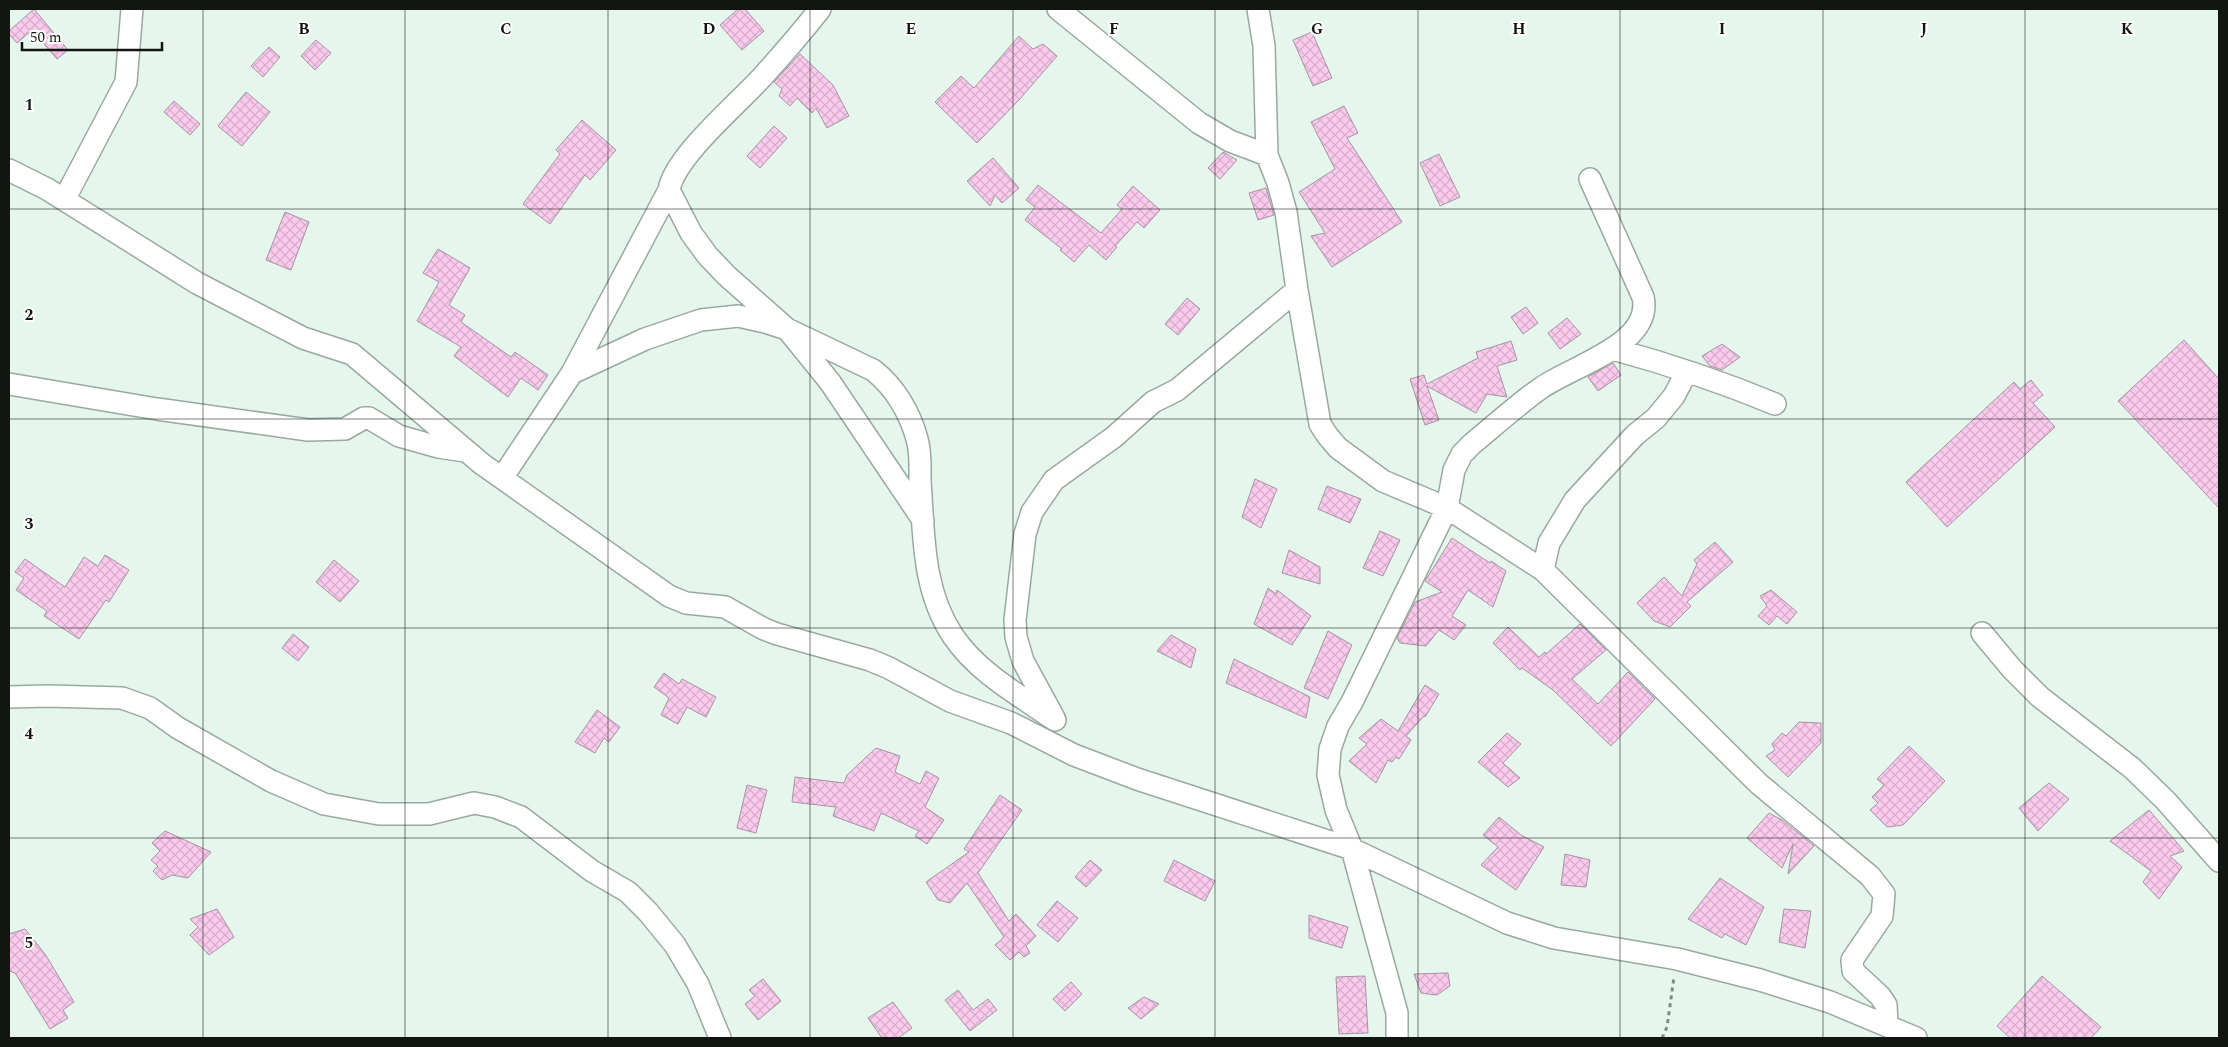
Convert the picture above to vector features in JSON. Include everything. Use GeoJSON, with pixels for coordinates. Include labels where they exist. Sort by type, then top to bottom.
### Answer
{"type":"FeatureCollection","features":[{"type":"Feature","properties":{"kind":"street"},"geometry":{"type":"LineString","coordinates":[[64,200],[126,82],[132,9]]}},
{"type":"Feature","properties":{"kind":"street"},"geometry":{"type":"LineString","coordinates":[[502,478],[572,373],[669,190],[672,176],[695,146],[763,76],[820,9]]}},
{"type":"Feature","properties":{"kind":"street"},"geometry":{"type":"LineString","coordinates":[[1058,9],[1198,123],[1230,142],[1267,155]]}},
{"type":"Feature","properties":{"kind":"street"},"geometry":{"type":"LineString","coordinates":[[1258,9],[1264,46],[1267,155],[1278,183],[1286,212],[1320,424],[1338,448],[1383,480],[1447,508],[1543,570],[1759,784],[1870,876],[1884,894],[1882,916],[1852,960],[1853,971],[1880,996],[1886,1005],[1887,1024]]}},
{"type":"Feature","properties":{"kind":"street"},"geometry":{"type":"LineString","coordinates":[[9,170],[64,200],[197,283],[302,338],[352,354],[502,478],[669,596],[686,603],[725,606],[764,629],[777,634],[870,660],[889,668],[950,701],[1011,723],[1074,755],[1156,785],[1352,849],[1507,923],[1554,938],[1677,959],[1760,980],[1830,1002],[1887,1024],[1916,1038]]}},
{"type":"Feature","properties":{"kind":"street"},"geometry":{"type":"LineString","coordinates":[[1397,1038],[1397,1013],[1352,849],[1336,810],[1328,776],[1330,749],[1338,726],[1352,702],[1447,508],[1454,470],[1462,454],[1539,389],[1612,349],[1634,329],[1642,318],[1645,307],[1643,296],[1590,178]]}},
{"type":"Feature","properties":{"kind":"street"},"geometry":{"type":"LineString","coordinates":[[669,190],[692,233],[707,255],[727,276],[787,329],[830,382],[923,520]]}},
{"type":"Feature","properties":{"kind":"street"},"geometry":{"type":"LineString","coordinates":[[1074,755],[1023,662],[1016,637],[1015,620],[1025,534],[1032,512],[1054,480],[1114,437],[1153,402],[1177,390],[1297,290]]}},
{"type":"Feature","properties":{"kind":"street"},"geometry":{"type":"LineString","coordinates":[[572,373],[645,338],[701,320],[738,316],[787,329],[873,370],[883,378],[896,394],[909,416],[918,441],[923,520],[930,583],[937,605],[952,635],[973,660],[992,677],[1055,720]]}},
{"type":"Feature","properties":{"kind":"street"},"geometry":{"type":"LineString","coordinates":[[1612,349],[1654,360],[1775,404]]}},
{"type":"Feature","properties":{"kind":"street"},"geometry":{"type":"LineString","coordinates":[[1543,570],[1549,543],[1575,500],[1630,440],[1656,418],[1674,396],[1686,373]]}},
{"type":"Feature","properties":{"kind":"street"},"geometry":{"type":"LineString","coordinates":[[9,384],[157,410],[308,430],[345,429],[364,418],[369,418],[399,436],[438,447],[466,450]]}},
{"type":"Feature","properties":{"kind":"street"},"geometry":{"type":"LineString","coordinates":[[1982,633],[2012,670],[2040,697],[2132,768],[2166,801],[2219,861]]}},
{"type":"Feature","properties":{"kind":"street"},"geometry":{"type":"LineString","coordinates":[[9,697],[122,698],[150,708],[178,728],[270,781],[324,804],[379,814],[429,814],[474,803],[495,807],[521,817],[592,871],[628,892],[648,912],[675,946],[698,984],[720,1038]]}},
{"type":"Feature","properties":{"kind":"path"},"geometry":{"type":"LineString","coordinates":[[1662,1038],[1667,1026],[1677,959]]}},
{"type":"Feature","properties":{"kind":"building"},"geometry":{"type":"Polygon","coordinates":[[[34,9],[68,50],[57,59],[32,30],[17,43],[9,34],[9,31],[34,9]]]}},
{"type":"Feature","properties":{"kind":"building"},"geometry":{"type":"Polygon","coordinates":[[[738,9],[745,9],[764,31],[742,50],[720,25],[738,9]]]}},
{"type":"Feature","properties":{"kind":"building"},"geometry":{"type":"Polygon","coordinates":[[[1312,32],[1332,78],[1313,86],[1293,40],[1312,32]]]}},
{"type":"Feature","properties":{"kind":"building"},"geometry":{"type":"Polygon","coordinates":[[[1019,36],[1033,49],[1043,44],[1057,56],[1019,100],[977,143],[935,102],[961,76],[974,88],[1019,36]]]}},
{"type":"Feature","properties":{"kind":"building"},"geometry":{"type":"Polygon","coordinates":[[[316,40],[331,53],[315,70],[301,56],[316,40]]]}},
{"type":"Feature","properties":{"kind":"building"},"geometry":{"type":"Polygon","coordinates":[[[269,47],[280,57],[263,77],[251,66],[269,47]]]}},
{"type":"Feature","properties":{"kind":"building"},"geometry":{"type":"Polygon","coordinates":[[[800,54],[833,85],[849,116],[827,128],[816,108],[812,113],[797,98],[790,106],[779,96],[782,89],[774,82],[800,54]]]}},
{"type":"Feature","properties":{"kind":"building"},"geometry":{"type":"Polygon","coordinates":[[[246,92],[270,112],[242,146],[218,126],[246,92]]]}},
{"type":"Feature","properties":{"kind":"building"},"geometry":{"type":"Polygon","coordinates":[[[174,101],[200,124],[190,135],[164,112],[174,101]]]}},
{"type":"Feature","properties":{"kind":"building"},"geometry":{"type":"Polygon","coordinates":[[[1344,106],[1358,133],[1347,138],[1402,222],[1332,267],[1311,236],[1325,233],[1299,192],[1335,169],[1311,122],[1344,106]]]}},
{"type":"Feature","properties":{"kind":"building"},"geometry":{"type":"Polygon","coordinates":[[[582,120],[616,150],[590,180],[585,175],[550,224],[523,204],[560,154],[556,150],[582,120]]]}},
{"type":"Feature","properties":{"kind":"building"},"geometry":{"type":"Polygon","coordinates":[[[774,126],[787,138],[760,168],[747,156],[774,126]]]}},
{"type":"Feature","properties":{"kind":"building"},"geometry":{"type":"Polygon","coordinates":[[[1223,152],[1237,160],[1220,179],[1208,168],[1223,152]]]}},
{"type":"Feature","properties":{"kind":"building"},"geometry":{"type":"Polygon","coordinates":[[[1439,154],[1460,197],[1440,206],[1420,163],[1439,154]]]}},
{"type":"Feature","properties":{"kind":"building"},"geometry":{"type":"Polygon","coordinates":[[[993,158],[1019,188],[1002,203],[995,195],[990,206],[967,181],[993,158]]]}},
{"type":"Feature","properties":{"kind":"building"},"geometry":{"type":"Polygon","coordinates":[[[1038,185],[1101,233],[1122,209],[1117,205],[1133,186],[1160,210],[1144,228],[1137,222],[1115,246],[1117,247],[1106,260],[1089,245],[1074,262],[1060,250],[1062,249],[1025,220],[1035,207],[1026,200],[1038,185]]]}},
{"type":"Feature","properties":{"kind":"building"},"geometry":{"type":"Polygon","coordinates":[[[1266,188],[1274,215],[1258,220],[1249,193],[1266,188]]]}},
{"type":"Feature","properties":{"kind":"building"},"geometry":{"type":"Polygon","coordinates":[[[285,212],[309,222],[291,270],[266,260],[285,212]]]}},
{"type":"Feature","properties":{"kind":"building"},"geometry":{"type":"Polygon","coordinates":[[[438,249],[470,268],[449,305],[465,315],[461,322],[511,357],[515,352],[548,375],[538,390],[521,378],[508,397],[454,356],[461,347],[417,321],[439,282],[423,273],[438,249]]]}},
{"type":"Feature","properties":{"kind":"building"},"geometry":{"type":"Polygon","coordinates":[[[1187,298],[1200,309],[1178,335],[1165,324],[1187,298]]]}},
{"type":"Feature","properties":{"kind":"building"},"geometry":{"type":"Polygon","coordinates":[[[1526,307],[1538,323],[1523,334],[1511,317],[1526,307]]]}},
{"type":"Feature","properties":{"kind":"building"},"geometry":{"type":"Polygon","coordinates":[[[1567,318],[1581,334],[1560,349],[1548,333],[1567,318]]]}},
{"type":"Feature","properties":{"kind":"building"},"geometry":{"type":"Polygon","coordinates":[[[2184,340],[2219,379],[2219,508],[2118,401],[2184,340]]]}},
{"type":"Feature","properties":{"kind":"building"},"geometry":{"type":"Polygon","coordinates":[[[1511,341],[1517,360],[1497,366],[1507,397],[1487,394],[1476,413],[1427,386],[1439,420],[1425,425],[1410,379],[1424,375],[1427,384],[1478,358],[1476,352],[1511,341]]]}},
{"type":"Feature","properties":{"kind":"building"},"geometry":{"type":"Polygon","coordinates":[[[1722,344],[1740,357],[1722,370],[1710,366],[1702,356],[1722,344]]]}},
{"type":"Feature","properties":{"kind":"building"},"geometry":{"type":"Polygon","coordinates":[[[1613,363],[1621,375],[1598,391],[1588,377],[1613,363]]]}},
{"type":"Feature","properties":{"kind":"building"},"geometry":{"type":"Polygon","coordinates":[[[2031,380],[2043,395],[2033,403],[2055,427],[1947,527],[1906,482],[2014,382],[2020,389],[2031,380]]]}},
{"type":"Feature","properties":{"kind":"building"},"geometry":{"type":"Polygon","coordinates":[[[1255,479],[1277,489],[1261,528],[1242,517],[1255,479]]]}},
{"type":"Feature","properties":{"kind":"building"},"geometry":{"type":"Polygon","coordinates":[[[1327,486],[1361,499],[1350,523],[1318,509],[1327,486]]]}},
{"type":"Feature","properties":{"kind":"building"},"geometry":{"type":"Polygon","coordinates":[[[1380,531],[1400,540],[1383,576],[1363,568],[1380,531]]]}},
{"type":"Feature","properties":{"kind":"building"},"geometry":{"type":"Polygon","coordinates":[[[1452,538],[1490,563],[1491,561],[1506,571],[1493,607],[1468,590],[1452,616],[1466,625],[1454,640],[1439,630],[1426,646],[1400,643],[1397,638],[1415,602],[1442,592],[1425,581],[1452,538]]]}},
{"type":"Feature","properties":{"kind":"building"},"geometry":{"type":"Polygon","coordinates":[[[1715,542],[1733,562],[1687,602],[1691,606],[1670,627],[1654,621],[1637,603],[1664,577],[1682,596],[1697,564],[1694,560],[1715,542]]]}},
{"type":"Feature","properties":{"kind":"building"},"geometry":{"type":"Polygon","coordinates":[[[1289,550],[1320,567],[1320,584],[1282,573],[1289,550]]]}},
{"type":"Feature","properties":{"kind":"building"},"geometry":{"type":"Polygon","coordinates":[[[105,555],[129,570],[109,602],[106,600],[79,639],[44,616],[47,611],[16,590],[24,578],[15,572],[25,559],[65,587],[84,557],[98,566],[105,555]]]}},
{"type":"Feature","properties":{"kind":"building"},"geometry":{"type":"Polygon","coordinates":[[[334,560],[359,581],[340,602],[316,582],[334,560]]]}},
{"type":"Feature","properties":{"kind":"building"},"geometry":{"type":"Polygon","coordinates":[[[1268,588],[1276,594],[1277,590],[1311,616],[1292,645],[1254,624],[1268,588]]]}},
{"type":"Feature","properties":{"kind":"building"},"geometry":{"type":"Polygon","coordinates":[[[1771,590],[1797,612],[1787,624],[1777,616],[1769,625],[1758,616],[1767,606],[1760,596],[1771,590]]]}},
{"type":"Feature","properties":{"kind":"building"},"geometry":{"type":"Polygon","coordinates":[[[1580,624],[1606,650],[1572,679],[1598,704],[1628,672],[1655,699],[1611,746],[1553,690],[1522,668],[1520,670],[1493,643],[1508,627],[1539,657],[1545,652],[1546,654],[1580,624]]]}},
{"type":"Feature","properties":{"kind":"building"},"geometry":{"type":"Polygon","coordinates":[[[1328,631],[1352,645],[1328,699],[1304,688],[1328,631]]]}},
{"type":"Feature","properties":{"kind":"building"},"geometry":{"type":"Polygon","coordinates":[[[293,634],[309,647],[298,661],[282,648],[293,634]]]}},
{"type":"Feature","properties":{"kind":"building"},"geometry":{"type":"Polygon","coordinates":[[[1171,635],[1196,649],[1191,668],[1157,651],[1171,635]]]}},
{"type":"Feature","properties":{"kind":"building"},"geometry":{"type":"Polygon","coordinates":[[[1234,659],[1310,697],[1306,718],[1226,683],[1234,659]]]}},
{"type":"Feature","properties":{"kind":"building"},"geometry":{"type":"Polygon","coordinates":[[[664,673],[679,684],[682,679],[716,697],[706,717],[687,707],[678,724],[661,715],[669,698],[654,687],[664,673]]]}},
{"type":"Feature","properties":{"kind":"building"},"geometry":{"type":"Polygon","coordinates":[[[1425,685],[1439,694],[1425,717],[1406,736],[1411,740],[1399,759],[1396,757],[1392,762],[1388,760],[1376,783],[1349,761],[1367,744],[1359,738],[1381,719],[1398,731],[1425,685]]]}},
{"type":"Feature","properties":{"kind":"building"},"geometry":{"type":"Polygon","coordinates":[[[597,710],[620,727],[609,742],[604,738],[595,753],[575,742],[597,710]]]}},
{"type":"Feature","properties":{"kind":"building"},"geometry":{"type":"Polygon","coordinates":[[[1799,722],[1821,723],[1821,743],[1788,777],[1766,756],[1775,750],[1772,744],[1782,733],[1786,736],[1799,722]]]}},
{"type":"Feature","properties":{"kind":"building"},"geometry":{"type":"Polygon","coordinates":[[[1507,733],[1521,744],[1503,763],[1520,778],[1508,787],[1478,762],[1507,733]]]}},
{"type":"Feature","properties":{"kind":"building"},"geometry":{"type":"Polygon","coordinates":[[[1909,746],[1945,781],[1903,825],[1887,827],[1870,810],[1878,803],[1872,797],[1884,785],[1877,779],[1909,746]]]}},
{"type":"Feature","properties":{"kind":"building"},"geometry":{"type":"Polygon","coordinates":[[[876,748],[900,756],[895,772],[920,784],[926,771],[939,778],[925,807],[944,820],[927,844],[915,836],[919,831],[881,813],[874,831],[833,816],[836,807],[792,802],[795,777],[844,783],[847,775],[876,748]]]}},
{"type":"Feature","properties":{"kind":"building"},"geometry":{"type":"Polygon","coordinates":[[[2049,783],[2069,799],[2038,831],[2019,808],[2049,783]]]}},
{"type":"Feature","properties":{"kind":"building"},"geometry":{"type":"Polygon","coordinates":[[[747,785],[767,790],[756,833],[737,828],[747,785]]]}},
{"type":"Feature","properties":{"kind":"building"},"geometry":{"type":"Polygon","coordinates":[[[1000,795],[1022,810],[978,873],[1009,921],[1016,914],[1036,936],[1026,946],[1030,953],[1024,957],[1019,952],[1010,960],[995,945],[1004,937],[967,883],[950,903],[938,900],[926,882],[969,852],[964,849],[1000,795]]]}},
{"type":"Feature","properties":{"kind":"building"},"geometry":{"type":"Polygon","coordinates":[[[2149,810],[2184,851],[2170,856],[2182,867],[2159,899],[2143,882],[2151,871],[2110,841],[2149,810]]]}},
{"type":"Feature","properties":{"kind":"building"},"geometry":{"type":"Polygon","coordinates":[[[1769,813],[1782,820],[1814,846],[1788,874],[1793,844],[1782,868],[1747,838],[1769,813]]]}},
{"type":"Feature","properties":{"kind":"building"},"geometry":{"type":"Polygon","coordinates":[[[1499,817],[1521,835],[1544,847],[1516,890],[1481,865],[1498,847],[1483,835],[1499,817]]]}},
{"type":"Feature","properties":{"kind":"building"},"geometry":{"type":"Polygon","coordinates":[[[165,831],[211,852],[188,878],[172,875],[162,880],[153,871],[158,866],[151,860],[160,851],[152,843],[165,831]]]}},
{"type":"Feature","properties":{"kind":"building"},"geometry":{"type":"Polygon","coordinates":[[[1565,854],[1590,860],[1586,887],[1561,885],[1565,854]]]}},
{"type":"Feature","properties":{"kind":"building"},"geometry":{"type":"Polygon","coordinates":[[[1090,860],[1102,870],[1086,887],[1075,877],[1090,860]]]}},
{"type":"Feature","properties":{"kind":"building"},"geometry":{"type":"Polygon","coordinates":[[[1174,860],[1215,881],[1205,901],[1164,881],[1174,860]]]}},
{"type":"Feature","properties":{"kind":"building"},"geometry":{"type":"Polygon","coordinates":[[[1720,878],[1764,907],[1746,945],[1725,934],[1722,938],[1688,919],[1720,878]]]}},
{"type":"Feature","properties":{"kind":"building"},"geometry":{"type":"Polygon","coordinates":[[[1057,901],[1078,918],[1058,942],[1037,925],[1057,901]]]}},
{"type":"Feature","properties":{"kind":"building"},"geometry":{"type":"Polygon","coordinates":[[[217,909],[234,937],[209,955],[190,935],[198,927],[190,919],[217,909]]]}},
{"type":"Feature","properties":{"kind":"building"},"geometry":{"type":"Polygon","coordinates":[[[1784,909],[1811,911],[1805,948],[1779,942],[1784,909]]]}},
{"type":"Feature","properties":{"kind":"building"},"geometry":{"type":"Polygon","coordinates":[[[1309,915],[1348,927],[1342,948],[1309,938],[1309,915]]]}},
{"type":"Feature","properties":{"kind":"building"},"geometry":{"type":"Polygon","coordinates":[[[25,929],[45,954],[74,1002],[63,1010],[68,1018],[50,1029],[15,973],[9,971],[9,934],[25,929]]]}},
{"type":"Feature","properties":{"kind":"building"},"geometry":{"type":"Polygon","coordinates":[[[1448,973],[1450,986],[1437,995],[1421,993],[1414,974],[1448,973]]]}},
{"type":"Feature","properties":{"kind":"building"},"geometry":{"type":"Polygon","coordinates":[[[1365,976],[1368,1033],[1339,1034],[1336,977],[1365,976]]]}},
{"type":"Feature","properties":{"kind":"building"},"geometry":{"type":"Polygon","coordinates":[[[2042,976],[2101,1027],[2091,1038],[2010,1038],[1997,1026],[2042,976]]]}},
{"type":"Feature","properties":{"kind":"building"},"geometry":{"type":"Polygon","coordinates":[[[763,979],[781,1001],[758,1020],[745,1004],[755,996],[749,990],[763,979]]]}},
{"type":"Feature","properties":{"kind":"building"},"geometry":{"type":"Polygon","coordinates":[[[1071,982],[1082,994],[1065,1011],[1053,999],[1071,982]]]}},
{"type":"Feature","properties":{"kind":"building"},"geometry":{"type":"Polygon","coordinates":[[[958,990],[973,1010],[988,999],[997,1010],[970,1031],[945,1000],[958,990]]]}},
{"type":"Feature","properties":{"kind":"building"},"geometry":{"type":"Polygon","coordinates":[[[1144,997],[1159,1004],[1141,1019],[1128,1008],[1144,997]]]}},
{"type":"Feature","properties":{"kind":"building"},"geometry":{"type":"Polygon","coordinates":[[[893,1002],[912,1028],[898,1038],[882,1038],[868,1018],[893,1002]]]}}]}
